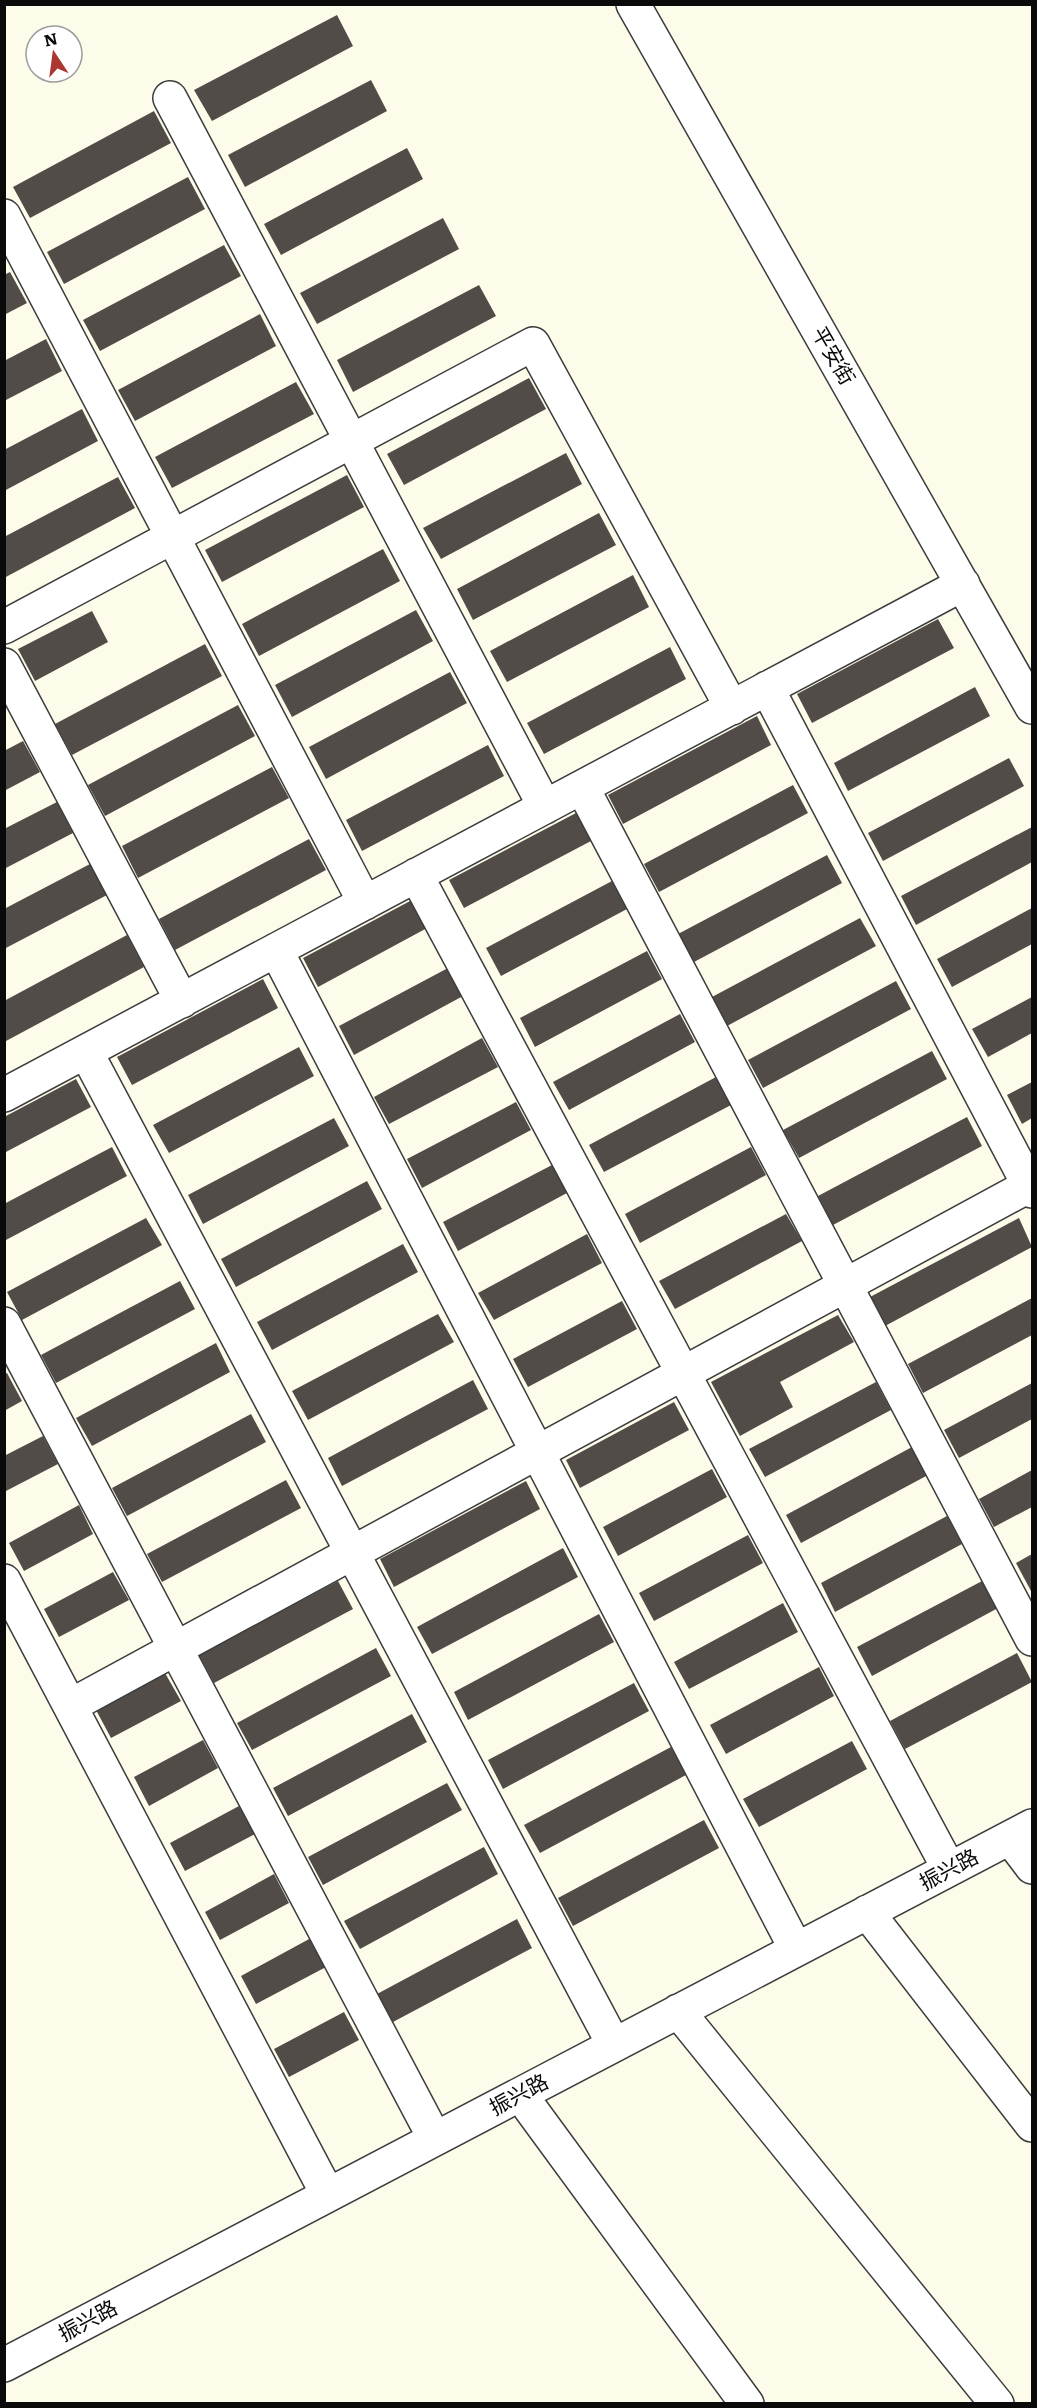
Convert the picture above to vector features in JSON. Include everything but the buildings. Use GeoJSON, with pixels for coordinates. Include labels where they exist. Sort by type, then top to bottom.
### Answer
{"type":"FeatureCollection","features":[{"type":"Feature","properties":{"kind":"street","name":"平安街"},"geometry":{"type":"LineString","coordinates":[[633,4],[1032,707]]}},
{"type":"Feature","properties":{"kind":"street"},"geometry":{"type":"LineString","coordinates":[[170,98],[545,807]]}},
{"type":"Feature","properties":{"kind":"street"},"geometry":{"type":"LineString","coordinates":[[4,216],[365,903]]}},
{"type":"Feature","properties":{"kind":"street"},"geometry":{"type":"LineString","coordinates":[[4,627],[533,344],[732,708]]}},
{"type":"Feature","properties":{"kind":"street"},"geometry":{"type":"LineString","coordinates":[[4,1095],[963,584]]}},
{"type":"Feature","properties":{"kind":"street"},"geometry":{"type":"LineString","coordinates":[[4,665],[182,1001]]}},
{"type":"Feature","properties":{"kind":"street"},"geometry":{"type":"LineString","coordinates":[[70,1706],[1032,1187],[767,688]]}},
{"type":"Feature","properties":{"kind":"street"},"geometry":{"type":"LineString","coordinates":[[582,787],[1032,1639]]}},
{"type":"Feature","properties":{"kind":"street"},"geometry":{"type":"LineString","coordinates":[[416,875],[949,1869]]}},
{"type":"Feature","properties":{"kind":"street"},"geometry":{"type":"LineString","coordinates":[[276,950],[796,1949]]}},
{"type":"Feature","properties":{"kind":"street"},"geometry":{"type":"LineString","coordinates":[[86,1052],[614,2045]]}},
{"type":"Feature","properties":{"kind":"street"},"geometry":{"type":"LineString","coordinates":[[4,1324],[435,2139]]}},
{"type":"Feature","properties":{"kind":"street"},"geometry":{"type":"LineString","coordinates":[[4,1581],[328,2195]]}},
{"type":"Feature","properties":{"kind":"street"},"geometry":{"type":"LineString","coordinates":[[1021,1832],[1032,1867]]}},
{"type":"Feature","properties":{"kind":"street","name":"振兴路"},"geometry":{"type":"LineString","coordinates":[[4,2365],[1021,1832]]}},
{"type":"Feature","properties":{"kind":"street"},"geometry":{"type":"LineString","coordinates":[[867,1912],[1032,2125]]}},
{"type":"Feature","properties":{"kind":"street"},"geometry":{"type":"LineString","coordinates":[[678,2011],[997,2403]]}},
{"type":"Feature","properties":{"kind":"street"},"geometry":{"type":"LineString","coordinates":[[530,2108],[747,2403]]}}]}
